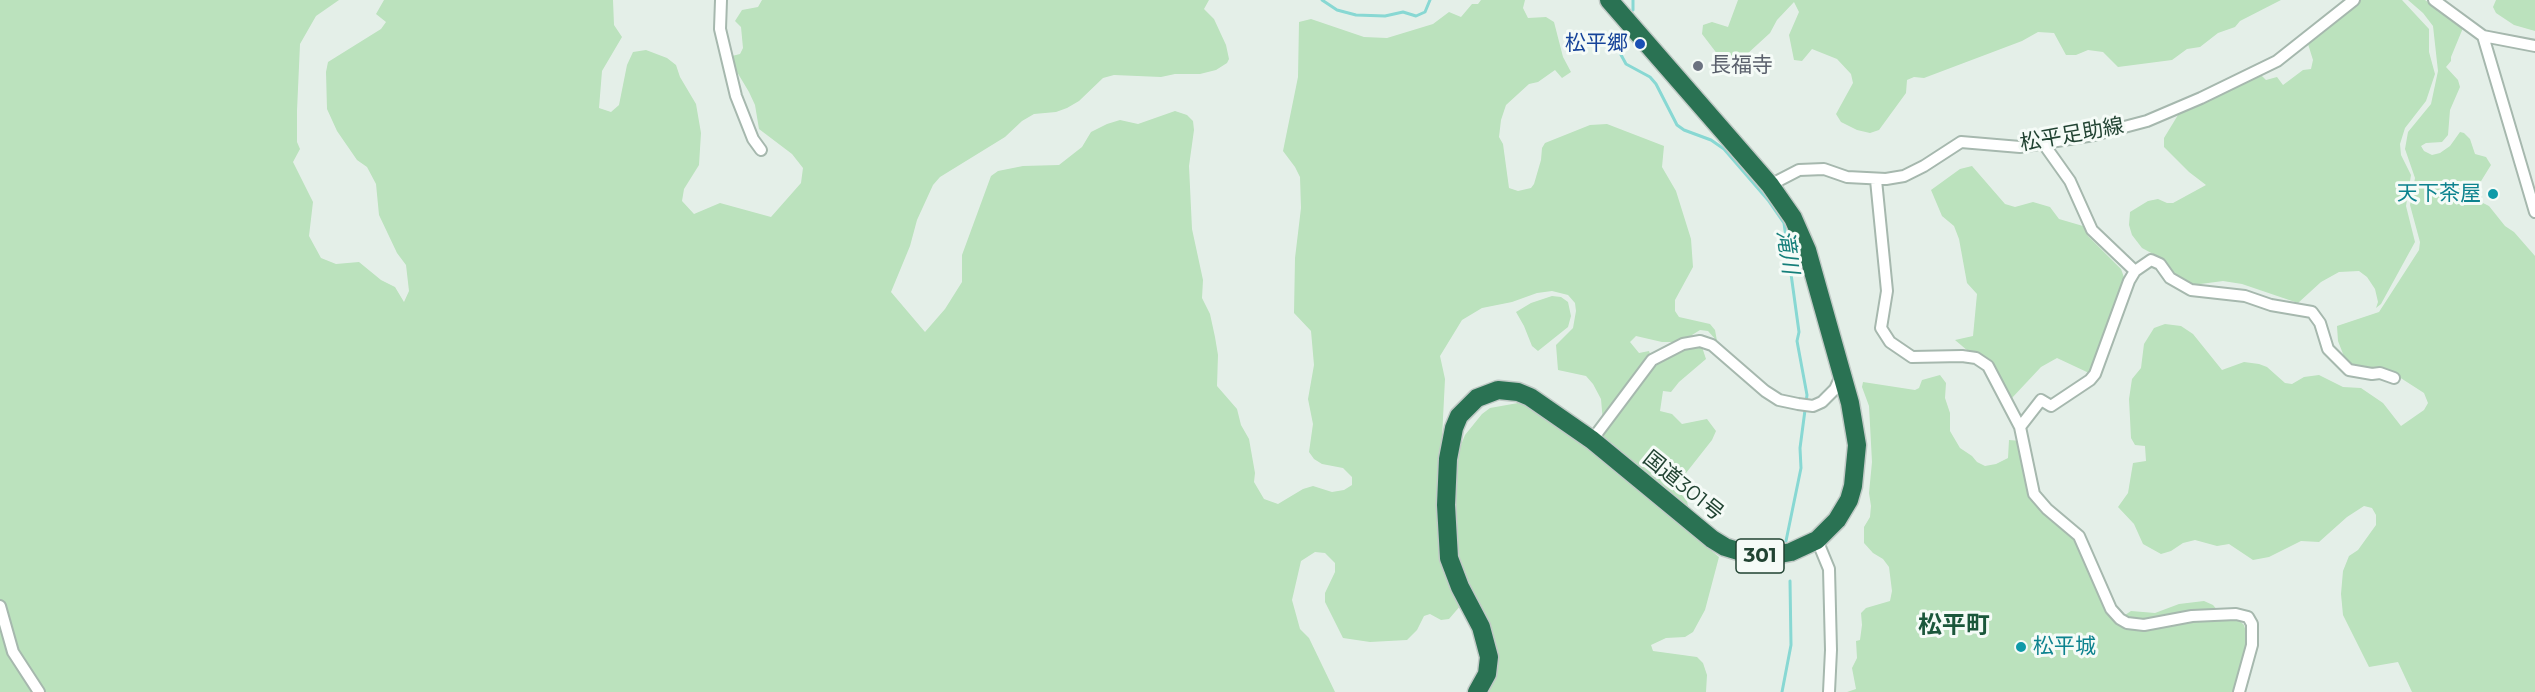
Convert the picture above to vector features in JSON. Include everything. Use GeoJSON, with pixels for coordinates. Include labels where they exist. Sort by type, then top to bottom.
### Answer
{"type":"FeatureCollection","features":[{"type":"Feature","properties":{"kind":"highway","name":"国道301号"},"geometry":{"type":"LineString","coordinates":[[1478,692],[1487,674],[1490,657],[1480,627],[1454,572],[1446,541],[1448,459],[1454,428],[1459,416],[1477,398],[1498,390],[1518,392],[1530,397],[1592,440],[1699,529],[1725,547],[1751,555],[1769,556],[1800,550],[1817,540],[1837,520],[1849,500],[1853,486],[1857,445],[1850,403],[1801,234],[1770,185],[1609,0]]}},
{"type":"Feature","properties":{"kind":"street"},"geometry":{"type":"LineString","coordinates":[[721,0],[720,28],[729,68],[744,117],[753,139],[761,150]]}},
{"type":"Feature","properties":{"kind":"street","name":"松平足助線"},"geometry":{"type":"LineString","coordinates":[[1770,185],[1798,170],[1824,170],[1846,177],[1876,180],[1904,176],[1961,142],[2020,147],[2094,135],[2147,121],[2277,61],[2354,0]]}},
{"type":"Feature","properties":{"kind":"street"},"geometry":{"type":"LineString","coordinates":[[2434,0],[2482,36],[2535,46]]}},
{"type":"Feature","properties":{"kind":"street"},"geometry":{"type":"LineString","coordinates":[[2482,36],[2535,212]]}},
{"type":"Feature","properties":{"kind":"street"},"geometry":{"type":"LineString","coordinates":[[2043,143],[2070,181],[2092,230],[2135,271]]}},
{"type":"Feature","properties":{"kind":"street"},"geometry":{"type":"LineString","coordinates":[[1876,180],[1887,291],[1881,321],[1881,328],[1885,335],[1890,342],[1912,357],[1962,356],[1989,366],[2020,427],[2034,494],[2047,509],[2079,536],[2111,609],[2120,619],[2127,623],[2144,625],[2192,616],[2236,614],[2248,617],[2252,624],[2252,645],[2240,692]]}},
{"type":"Feature","properties":{"kind":"street"},"geometry":{"type":"LineString","coordinates":[[2020,427],[2042,399],[2051,406],[2090,380],[2095,374],[2128,284],[2135,271],[2148,261],[2156,260],[2170,278],[2191,290],[2246,296],[2271,305],[2312,312],[2320,322],[2328,349],[2349,370],[2372,375],[2380,373],[2394,378]]}},
{"type":"Feature","properties":{"kind":"street"},"geometry":{"type":"LineString","coordinates":[[1592,440],[1654,357],[1683,344],[1700,341],[1712,345],[1779,400],[1806,405],[1818,405],[1829,398],[1842,373]]}},
{"type":"Feature","properties":{"kind":"street"},"geometry":{"type":"LineString","coordinates":[[1817,540],[1829,569],[1831,650],[1829,692]]}},
{"type":"Feature","properties":{"kind":"street"},"geometry":{"type":"LineString","coordinates":[[0,606],[13,652],[39,692]]}},
{"type":"Feature","properties":{"kind":"green space"},"geometry":{"type":"Polygon","coordinates":[[[0,0],[339,0],[316,16],[300,44],[297,142],[300,149],[293,162],[313,202],[309,236],[321,258],[336,264],[359,262],[381,280],[395,287],[404,302],[409,291],[406,265],[397,253],[379,215],[376,184],[367,167],[357,160],[337,131],[327,109],[328,62],[381,29],[386,22],[376,14],[384,0],[613,0],[614,25],[622,37],[602,71],[599,108],[611,112],[619,105],[627,65],[633,52],[646,50],[667,58],[676,65],[680,77],[696,104],[701,133],[699,165],[684,189],[682,201],[694,214],[720,203],[771,217],[801,183],[803,168],[792,154],[759,129],[755,105],[728,57],[740,54],[743,48],[741,27],[735,21],[742,10],[758,7],[762,0],[1209,0],[1204,9],[1214,19],[1226,45],[1229,59],[1227,63],[1216,70],[1200,74],[1175,74],[1161,77],[1114,75],[1103,78],[1079,101],[1067,108],[1056,112],[1034,114],[1022,121],[1005,137],[940,177],[933,185],[917,220],[910,246],[891,292],[925,332],[945,309],[962,282],[962,255],[991,176],[998,171],[1023,166],[1059,165],[1082,147],[1091,132],[1107,124],[1120,120],[1138,124],[1175,111],[1187,115],[1193,121],[1194,130],[1189,166],[1192,229],[1203,280],[1202,298],[1210,314],[1218,355],[1217,386],[1237,409],[1241,425],[1249,439],[1255,473],[1254,482],[1264,499],[1278,504],[1303,489],[1313,486],[1332,492],[1344,490],[1352,485],[1352,477],[1343,468],[1322,464],[1309,452],[1313,424],[1308,399],[1314,365],[1311,331],[1294,313],[1295,258],[1301,208],[1300,177],[1283,151],[1298,77],[1299,22],[1311,19],[1364,37],[1387,38],[1433,24],[1449,12],[1461,17],[1472,4],[1478,4],[1481,0],[1525,0],[1523,8],[1528,18],[1546,17],[1554,22],[1563,57],[1571,72],[1562,78],[1555,70],[1538,82],[1529,84],[1506,105],[1499,137],[1503,144],[1509,188],[1518,191],[1531,188],[1545,143],[1590,125],[1607,124],[1664,146],[1662,167],[1676,191],[1691,239],[1693,267],[1675,300],[1675,311],[1679,317],[1710,324],[1715,330],[1717,341],[1708,331],[1700,330],[1692,335],[1691,340],[1678,342],[1662,342],[1636,336],[1630,342],[1639,353],[1649,351],[1651,357],[1603,422],[1601,399],[1593,384],[1586,376],[1558,370],[1556,345],[1573,328],[1576,311],[1575,303],[1568,295],[1552,291],[1537,293],[1512,302],[1482,308],[1462,320],[1440,356],[1445,379],[1439,497],[1461,605],[1449,619],[1441,620],[1430,614],[1424,616],[1417,630],[1407,640],[1370,642],[1343,638],[1325,602],[1325,593],[1335,572],[1335,563],[1325,553],[1315,552],[1301,561],[1292,600],[1300,629],[1309,638],[1335,692],[42,692],[17,652],[9,618],[0,601],[0,0]]]}},
{"type":"Feature","properties":{"kind":"green space"},"geometry":{"type":"Polygon","coordinates":[[[1738,0],[2281,0],[2240,21],[2235,27],[2218,33],[2200,47],[2187,49],[2172,60],[2118,67],[2103,52],[2088,50],[2076,55],[2066,55],[2054,33],[2038,32],[2022,41],[1924,78],[1914,77],[1907,80],[1906,93],[1879,130],[1870,133],[1857,130],[1841,122],[1836,114],[1853,83],[1851,74],[1837,59],[1812,49],[1802,61],[1794,60],[1789,35],[1799,12],[1794,2],[1777,20],[1770,33],[1734,66],[1728,68],[1702,34],[1703,25],[1712,22],[1728,27],[1738,0]]]}},
{"type":"Feature","properties":{"kind":"green space"},"geometry":{"type":"Polygon","coordinates":[[[2344,0],[2402,0],[2429,29],[2429,52],[2435,74],[2426,101],[2405,128],[2400,144],[2401,155],[2411,175],[2406,206],[2415,242],[2381,304],[2376,308],[2378,302],[2375,289],[2367,277],[2359,271],[2339,272],[2321,282],[2298,303],[2242,284],[2223,281],[2193,285],[2169,273],[2155,255],[2142,248],[2132,235],[2129,225],[2130,212],[2148,201],[2158,199],[2173,203],[2206,185],[2164,147],[2164,138],[2181,110],[2261,75],[2266,80],[2277,77],[2283,85],[2303,70],[2311,69],[2313,60],[2308,44],[2310,30],[2344,0]]]}},
{"type":"Feature","properties":{"kind":"green space"},"geometry":{"type":"Polygon","coordinates":[[[2408,0],[2425,0],[2462,25],[2463,28],[2451,61],[2446,67],[2458,80],[2460,87],[2450,110],[2448,135],[2442,142],[2426,143],[2421,146],[2424,151],[2432,155],[2440,153],[2450,146],[2460,132],[2464,133],[2470,139],[2475,154],[2486,157],[2491,165],[2478,186],[2483,203],[2489,206],[2535,256],[2535,692],[2412,692],[2398,662],[2369,667],[2343,615],[2341,594],[2343,571],[2349,556],[2358,550],[2376,525],[2376,515],[2372,508],[2364,506],[2347,517],[2319,542],[2301,541],[2269,557],[2253,560],[2229,544],[2217,546],[2195,540],[2161,554],[2143,544],[2134,524],[2118,507],[2128,493],[2133,463],[2146,461],[2145,446],[2135,445],[2131,438],[2129,399],[2132,379],[2141,368],[2144,344],[2154,328],[2165,324],[2181,326],[2193,334],[2222,370],[2244,362],[2267,367],[2285,383],[2292,384],[2304,377],[2319,375],[2343,387],[2361,388],[2383,403],[2401,426],[2424,410],[2428,403],[2424,393],[2396,375],[2355,367],[2345,359],[2338,341],[2337,326],[2379,312],[2419,250],[2420,242],[2410,205],[2415,178],[2405,149],[2408,132],[2431,104],[2438,71],[2433,26],[2423,13],[2408,0]]]}},
{"type":"Feature","properties":{"kind":"green space"},"geometry":{"type":"Polygon","coordinates":[[[2496,0],[2535,0],[2535,31],[2514,25],[2496,13],[2493,7],[2496,0]]]}},
{"type":"Feature","properties":{"kind":"green space"},"geometry":{"type":"Polygon","coordinates":[[[1972,166],[2005,204],[2015,207],[2033,202],[2050,207],[2059,219],[2083,226],[2088,236],[2121,269],[2125,280],[2096,366],[2089,373],[2057,358],[2041,367],[2011,399],[1980,357],[1955,340],[1973,336],[1977,294],[1967,283],[1959,239],[1954,226],[1942,216],[1931,190],[1960,169],[1972,166]]]}},
{"type":"Feature","properties":{"kind":"green space"},"geometry":{"type":"Polygon","coordinates":[[[1552,296],[1561,297],[1568,302],[1571,316],[1568,327],[1538,351],[1532,346],[1516,312],[1531,303],[1552,296]]]}},
{"type":"Feature","properties":{"kind":"green space"},"geometry":{"type":"Polygon","coordinates":[[[1702,347],[1706,359],[1671,392],[1663,391],[1660,411],[1672,414],[1682,424],[1707,419],[1716,431],[1712,440],[1675,487],[1687,501],[1688,506],[1684,508],[1597,436],[1653,362],[1682,348],[1702,347]]]}},
{"type":"Feature","properties":{"kind":"green space"},"geometry":{"type":"Polygon","coordinates":[[[1940,375],[1946,383],[1945,398],[1950,413],[1950,431],[1960,448],[1977,462],[1985,466],[1996,464],[2008,458],[2009,440],[2021,441],[2024,454],[2023,472],[2027,481],[2072,533],[2115,620],[2236,617],[2244,625],[2249,643],[2236,692],[1847,692],[1856,689],[1852,668],[1857,658],[1856,641],[1860,640],[1861,613],[1866,608],[1890,601],[1892,591],[1889,567],[1864,543],[1864,527],[1870,517],[1869,493],[1872,462],[1869,406],[1862,387],[1863,382],[1915,390],[1919,388],[1922,380],[1940,375]]]}},
{"type":"Feature","properties":{"kind":"green space"},"geometry":{"type":"Polygon","coordinates":[[[1518,403],[1531,407],[1570,433],[1719,557],[1705,610],[1693,632],[1685,637],[1666,638],[1651,645],[1653,651],[1697,657],[1703,663],[1707,675],[1706,692],[1486,692],[1499,662],[1455,554],[1454,462],[1465,435],[1482,414],[1490,408],[1518,403]]]}},
{"type":"Feature","properties":{"kind":"green space"},"geometry":{"type":"Polygon","coordinates":[[[2204,601],[2213,605],[2218,611],[2146,622],[2122,617],[2131,611],[2155,613],[2179,604],[2204,601]]]}},
{"type":"Feature","properties":{"kind":"green space"},"geometry":{"type":"Polygon","coordinates":[[[0,613],[34,692],[0,692],[0,613]]]}},
{"type":"Feature","properties":{"kind":"waterway","name":"滝川"},"geometry":{"type":"LineString","coordinates":[[1322,0],[1337,10],[1356,15],[1385,16],[1403,12],[1416,16],[1425,12],[1430,0]]}},
{"type":"Feature","properties":{"kind":"waterway","name":"滝川"},"geometry":{"type":"LineString","coordinates":[[1633,0],[1633,10]]}},
{"type":"Feature","properties":{"kind":"waterway","name":"滝川"},"geometry":{"type":"LineString","coordinates":[[1626,33],[1620,53],[1626,64],[1650,77],[1656,84],[1677,125],[1711,140],[1724,149],[1768,200],[1784,223],[1799,332],[1797,341],[1807,395],[1800,448],[1801,468],[1786,541]]}},
{"type":"Feature","properties":{"kind":"waterway","name":"滝川"},"geometry":{"type":"LineString","coordinates":[[1782,692],[1791,645],[1790,581]]}},
{"type":"Feature","properties":{"kind":"place","name":"松平郷"},"geometry":{"type":"Point","coordinates":[1640,44]}},
{"type":"Feature","properties":{"kind":"place","name":"長福寺"},"geometry":{"type":"Point","coordinates":[1698,66]}},
{"type":"Feature","properties":{"kind":"place","name":"天下茶屋"},"geometry":{"type":"Point","coordinates":[2493,194]}},
{"type":"Feature","properties":{"kind":"place","name":"松平城"},"geometry":{"type":"Point","coordinates":[2021,647]}},
{"type":"Feature","properties":{"kind":"district","name":"松平町"},"geometry":{"type":"Point","coordinates":[1954,626]}}]}
